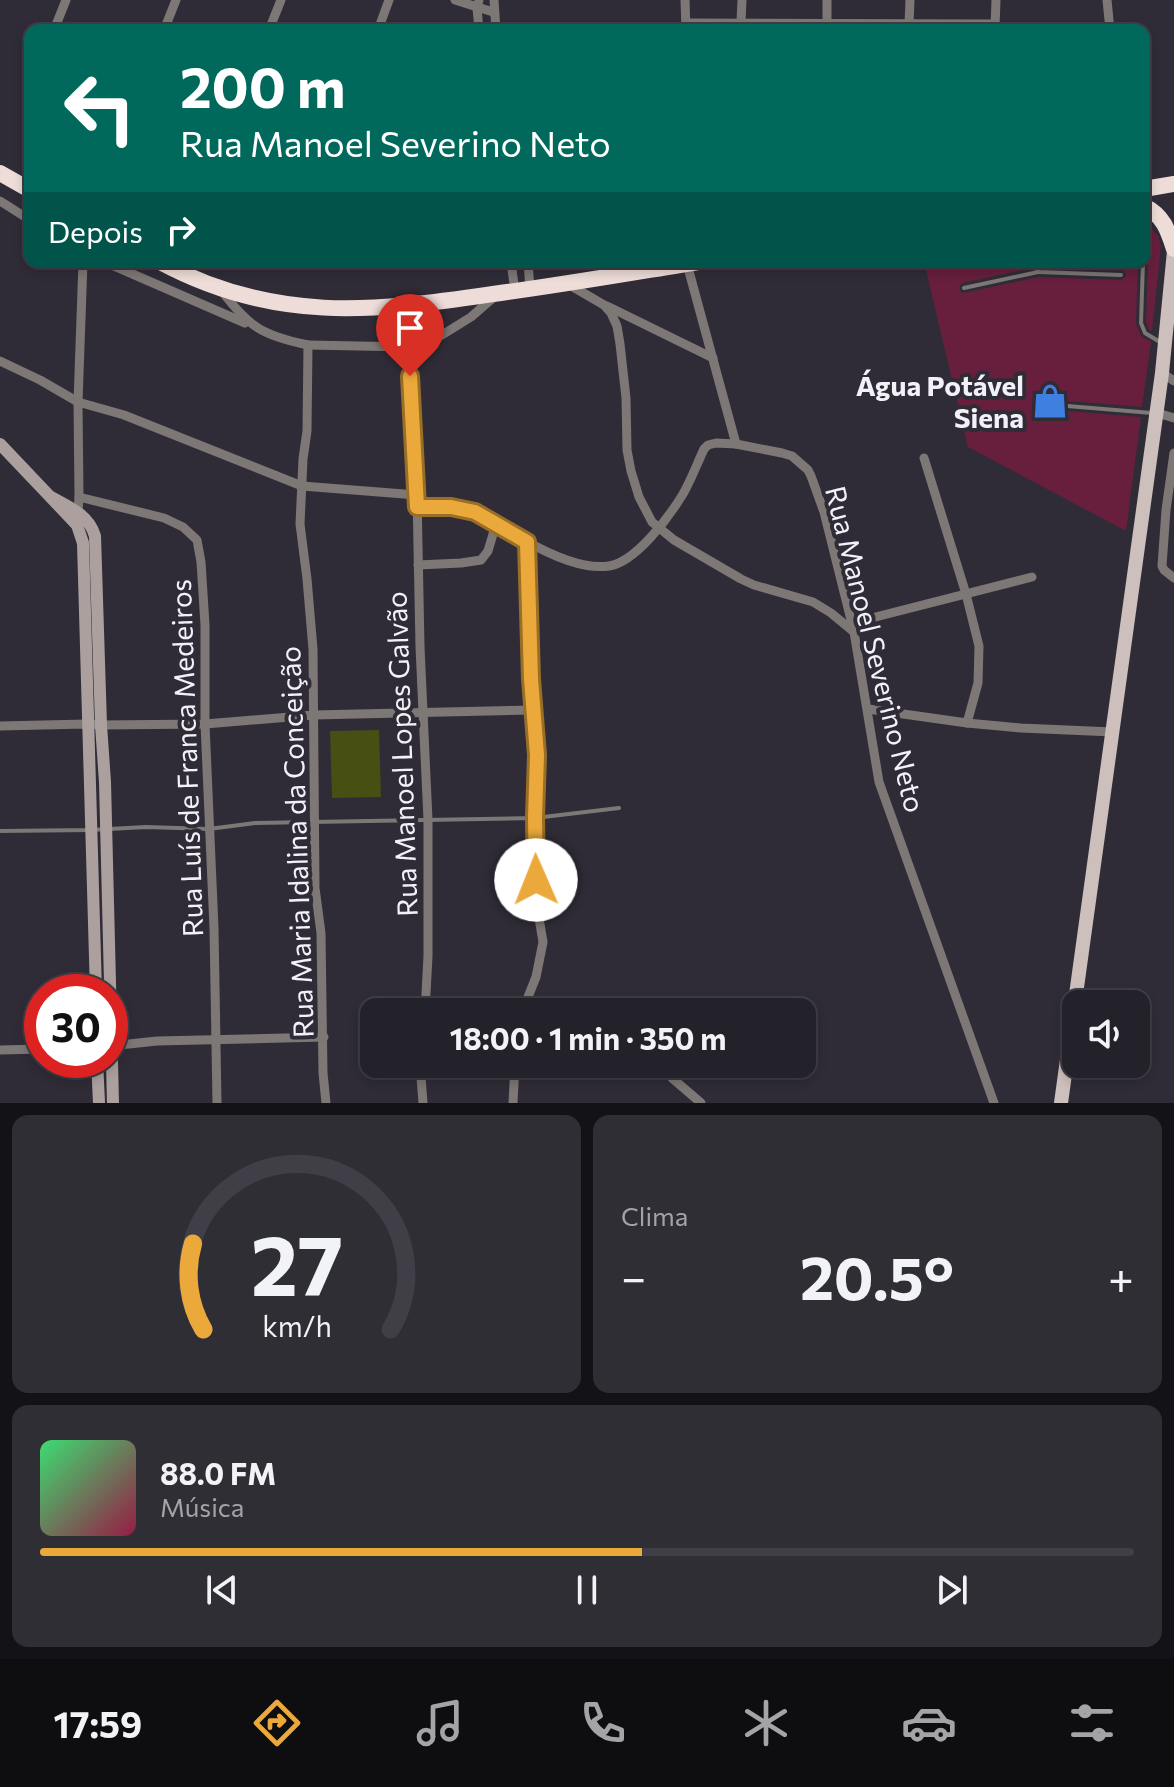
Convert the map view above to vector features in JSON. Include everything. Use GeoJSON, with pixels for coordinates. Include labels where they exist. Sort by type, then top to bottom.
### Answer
{"type":"FeatureCollection","features":[{"type":"Feature","properties":{"kind":"highway"},"geometry":{"type":"LineString","coordinates":[[0,173],[24,187]]}},
{"type":"Feature","properties":{"kind":"highway"},"geometry":{"type":"LineString","coordinates":[[1150,188],[1174,184]]}},
{"type":"Feature","properties":{"kind":"highway"},"geometry":{"type":"LineString","coordinates":[[1150,210],[1164,223],[1174,250]]}},
{"type":"Feature","properties":{"kind":"highway"},"geometry":{"type":"LineString","coordinates":[[171,268],[187,277],[253,299],[296,307],[333,309],[420,305],[662,268]]}},
{"type":"Feature","properties":{"kind":"main road"},"geometry":{"type":"LineString","coordinates":[[1061,1103],[1157,413],[1168,377],[1167,311],[1174,250]]}},
{"type":"Feature","properties":{"kind":"main road"},"geometry":{"type":"LineString","coordinates":[[1168,326],[1174,308]]}},
{"type":"Feature","properties":{"kind":"street"},"geometry":{"type":"LineString","coordinates":[[56,24],[66,0]]}},
{"type":"Feature","properties":{"kind":"street"},"geometry":{"type":"LineString","coordinates":[[166,24],[176,0]]}},
{"type":"Feature","properties":{"kind":"street"},"geometry":{"type":"LineString","coordinates":[[271,24],[281,0]]}},
{"type":"Feature","properties":{"kind":"street"},"geometry":{"type":"LineString","coordinates":[[380,24],[389,0]]}},
{"type":"Feature","properties":{"kind":"street"},"geometry":{"type":"LineString","coordinates":[[455,0],[478,4],[493,12]]}},
{"type":"Feature","properties":{"kind":"street"},"geometry":{"type":"LineString","coordinates":[[494,0],[495,24]]}},
{"type":"Feature","properties":{"kind":"street"},"geometry":{"type":"LineString","coordinates":[[685,0],[686,24]]}},
{"type":"Feature","properties":{"kind":"street"},"geometry":{"type":"LineString","coordinates":[[741,22],[742,0]]}},
{"type":"Feature","properties":{"kind":"street"},"geometry":{"type":"LineString","coordinates":[[827,0],[827,24]]}},
{"type":"Feature","properties":{"kind":"street"},"geometry":{"type":"LineString","coordinates":[[714,24],[909,24],[910,0]]}},
{"type":"Feature","properties":{"kind":"street"},"geometry":{"type":"LineString","coordinates":[[995,24],[996,0]]}},
{"type":"Feature","properties":{"kind":"street"},"geometry":{"type":"LineString","coordinates":[[1107,0],[1109,24]]}},
{"type":"Feature","properties":{"kind":"street"},"geometry":{"type":"LineString","coordinates":[[478,4],[479,24]]}},
{"type":"Feature","properties":{"kind":"street"},"geometry":{"type":"LineString","coordinates":[[0,201],[24,216]]}},
{"type":"Feature","properties":{"kind":"street"},"geometry":{"type":"LineString","coordinates":[[83,268],[78,402],[79,497],[76,516],[83,543],[95,974]]}},
{"type":"Feature","properties":{"kind":"street"},"geometry":{"type":"LineString","coordinates":[[119,268],[283,339],[308,345],[408,347],[442,335],[514,291],[525,268]]}},
{"type":"Feature","properties":{"kind":"street"},"geometry":{"type":"LineString","coordinates":[[512,268],[514,291]]}},
{"type":"Feature","properties":{"kind":"street"},"geometry":{"type":"LineString","coordinates":[[686,268],[736,444]]}},
{"type":"Feature","properties":{"kind":"street"},"geometry":{"type":"LineString","coordinates":[[568,284],[713,358]]}},
{"type":"Feature","properties":{"kind":"street"},"geometry":{"type":"LineString","coordinates":[[220,289],[253,327]]}},
{"type":"Feature","properties":{"kind":"street"},"geometry":{"type":"LineString","coordinates":[[604,305],[611,313],[620,344],[631,471],[652,522],[674,540],[754,585],[813,602],[853,628],[1032,577]]}},
{"type":"Feature","properties":{"kind":"street","name":"Rua Maria Idalina da Conceição"},"geometry":{"type":"LineString","coordinates":[[308,345],[307,431],[300,524],[313,649],[315,888],[321,933],[326,1103]]}},
{"type":"Feature","properties":{"kind":"street","name":"Rua Manoel Lopes Galvão"},"geometry":{"type":"LineString","coordinates":[[408,347],[417,495],[428,820],[426,998]]}},
{"type":"Feature","properties":{"kind":"street"},"geometry":{"type":"LineString","coordinates":[[0,361],[78,402],[124,415],[302,486],[417,495]]}},
{"type":"Feature","properties":{"kind":"street"},"geometry":{"type":"LineString","coordinates":[[1157,413],[1174,418]]}},
{"type":"Feature","properties":{"kind":"street"},"geometry":{"type":"LineString","coordinates":[[0,444],[51,497],[93,527],[95,536],[110,974]]}},
{"type":"Feature","properties":{"kind":"street","name":"Rua Manoel Severino Neto"},"geometry":{"type":"LineString","coordinates":[[417,507],[464,509],[482,515],[553,554],[585,565],[607,566],[624,561],[658,528],[684,492],[708,445],[736,444],[792,456],[808,470],[824,512],[853,628],[879,782],[994,1103]]}},
{"type":"Feature","properties":{"kind":"street"},"geometry":{"type":"LineString","coordinates":[[1174,453],[1162,566],[1174,578]]}},
{"type":"Feature","properties":{"kind":"street"},"geometry":{"type":"LineString","coordinates":[[924,458],[976,628],[980,660],[978,683],[967,723]]}},
{"type":"Feature","properties":{"kind":"street","name":"Rua Luís de Franca Medeiros"},"geometry":{"type":"LineString","coordinates":[[79,497],[164,518],[183,527],[197,540],[205,625],[205,724],[214,928],[217,1103]]}},
{"type":"Feature","properties":{"kind":"street"},"geometry":{"type":"LineString","coordinates":[[418,565],[481,560],[488,551],[496,524]]}},
{"type":"Feature","properties":{"kind":"street"},"geometry":{"type":"LineString","coordinates":[[527,542],[532,710],[537,755],[536,900],[543,942],[536,977],[527,998]]}},
{"type":"Feature","properties":{"kind":"street"},"geometry":{"type":"LineString","coordinates":[[868,709],[967,723],[1113,732]]}},
{"type":"Feature","properties":{"kind":"street"},"geometry":{"type":"LineString","coordinates":[[0,726],[205,724],[314,715],[532,710]]}},
{"type":"Feature","properties":{"kind":"street"},"geometry":{"type":"LineString","coordinates":[[128,1044],[324,1037]]}},
{"type":"Feature","properties":{"kind":"street"},"geometry":{"type":"LineString","coordinates":[[0,1050],[24,1049]]}},
{"type":"Feature","properties":{"kind":"street"},"geometry":{"type":"LineString","coordinates":[[98,1078],[99,1103]]}},
{"type":"Feature","properties":{"kind":"street"},"geometry":{"type":"LineString","coordinates":[[113,1078],[113,1103]]}},
{"type":"Feature","properties":{"kind":"street"},"geometry":{"type":"LineString","coordinates":[[421,1078],[423,1103]]}},
{"type":"Feature","properties":{"kind":"street"},"geometry":{"type":"LineString","coordinates":[[513,1103],[514,1078]]}},
{"type":"Feature","properties":{"kind":"street"},"geometry":{"type":"LineString","coordinates":[[672,1078],[701,1103]]}},
{"type":"Feature","properties":{"kind":"lane"},"geometry":{"type":"LineString","coordinates":[[1037,268],[1038,272]]}},
{"type":"Feature","properties":{"kind":"lane"},"geometry":{"type":"LineString","coordinates":[[1143,268],[1141,323],[1145,333],[1166,345]]}},
{"type":"Feature","properties":{"kind":"lane"},"geometry":{"type":"LineString","coordinates":[[964,288],[1038,272],[1121,275]]}},
{"type":"Feature","properties":{"kind":"lane"},"geometry":{"type":"LineString","coordinates":[[1043,404],[1157,413]]}},
{"type":"Feature","properties":{"kind":"lane"},"geometry":{"type":"LineString","coordinates":[[0,831],[146,827],[209,829],[255,823],[314,821],[535,818],[619,808]]}},
{"type":"Feature","properties":{"kind":"green space"},"geometry":{"type":"Polygon","coordinates":[[[379,730],[381,797],[332,798],[330,731],[379,730]]]}},
{"type":"Feature","properties":{"kind":"building"},"geometry":{"type":"Polygon","coordinates":[[[1150,228],[1158,236],[1161,246],[1152,331],[1146,322],[1150,228]]]}},
{"type":"Feature","properties":{"kind":"building","name":"Água Potável Siena"},"geometry":{"type":"Polygon","coordinates":[[[925,268],[1032,268],[962,283],[959,288],[964,293],[1038,277],[1121,280],[1126,276],[1121,270],[1068,268],[1138,268],[1136,323],[1141,336],[1151,342],[1142,407],[1043,399],[1038,404],[1043,409],[1141,417],[1126,531],[968,447],[925,268]]]}},
{"type":"Feature","properties":{"kind":"place","name":"Água Potável Siena"},"geometry":{"type":"Point","coordinates":[1050,401]}},
{"type":"Feature","properties":{"kind":"route"},"geometry":{"type":"LineString","coordinates":[[410,376],[417,507],[451,507],[475,512],[527,542],[532,710],[537,755],[536,880]]}}]}
